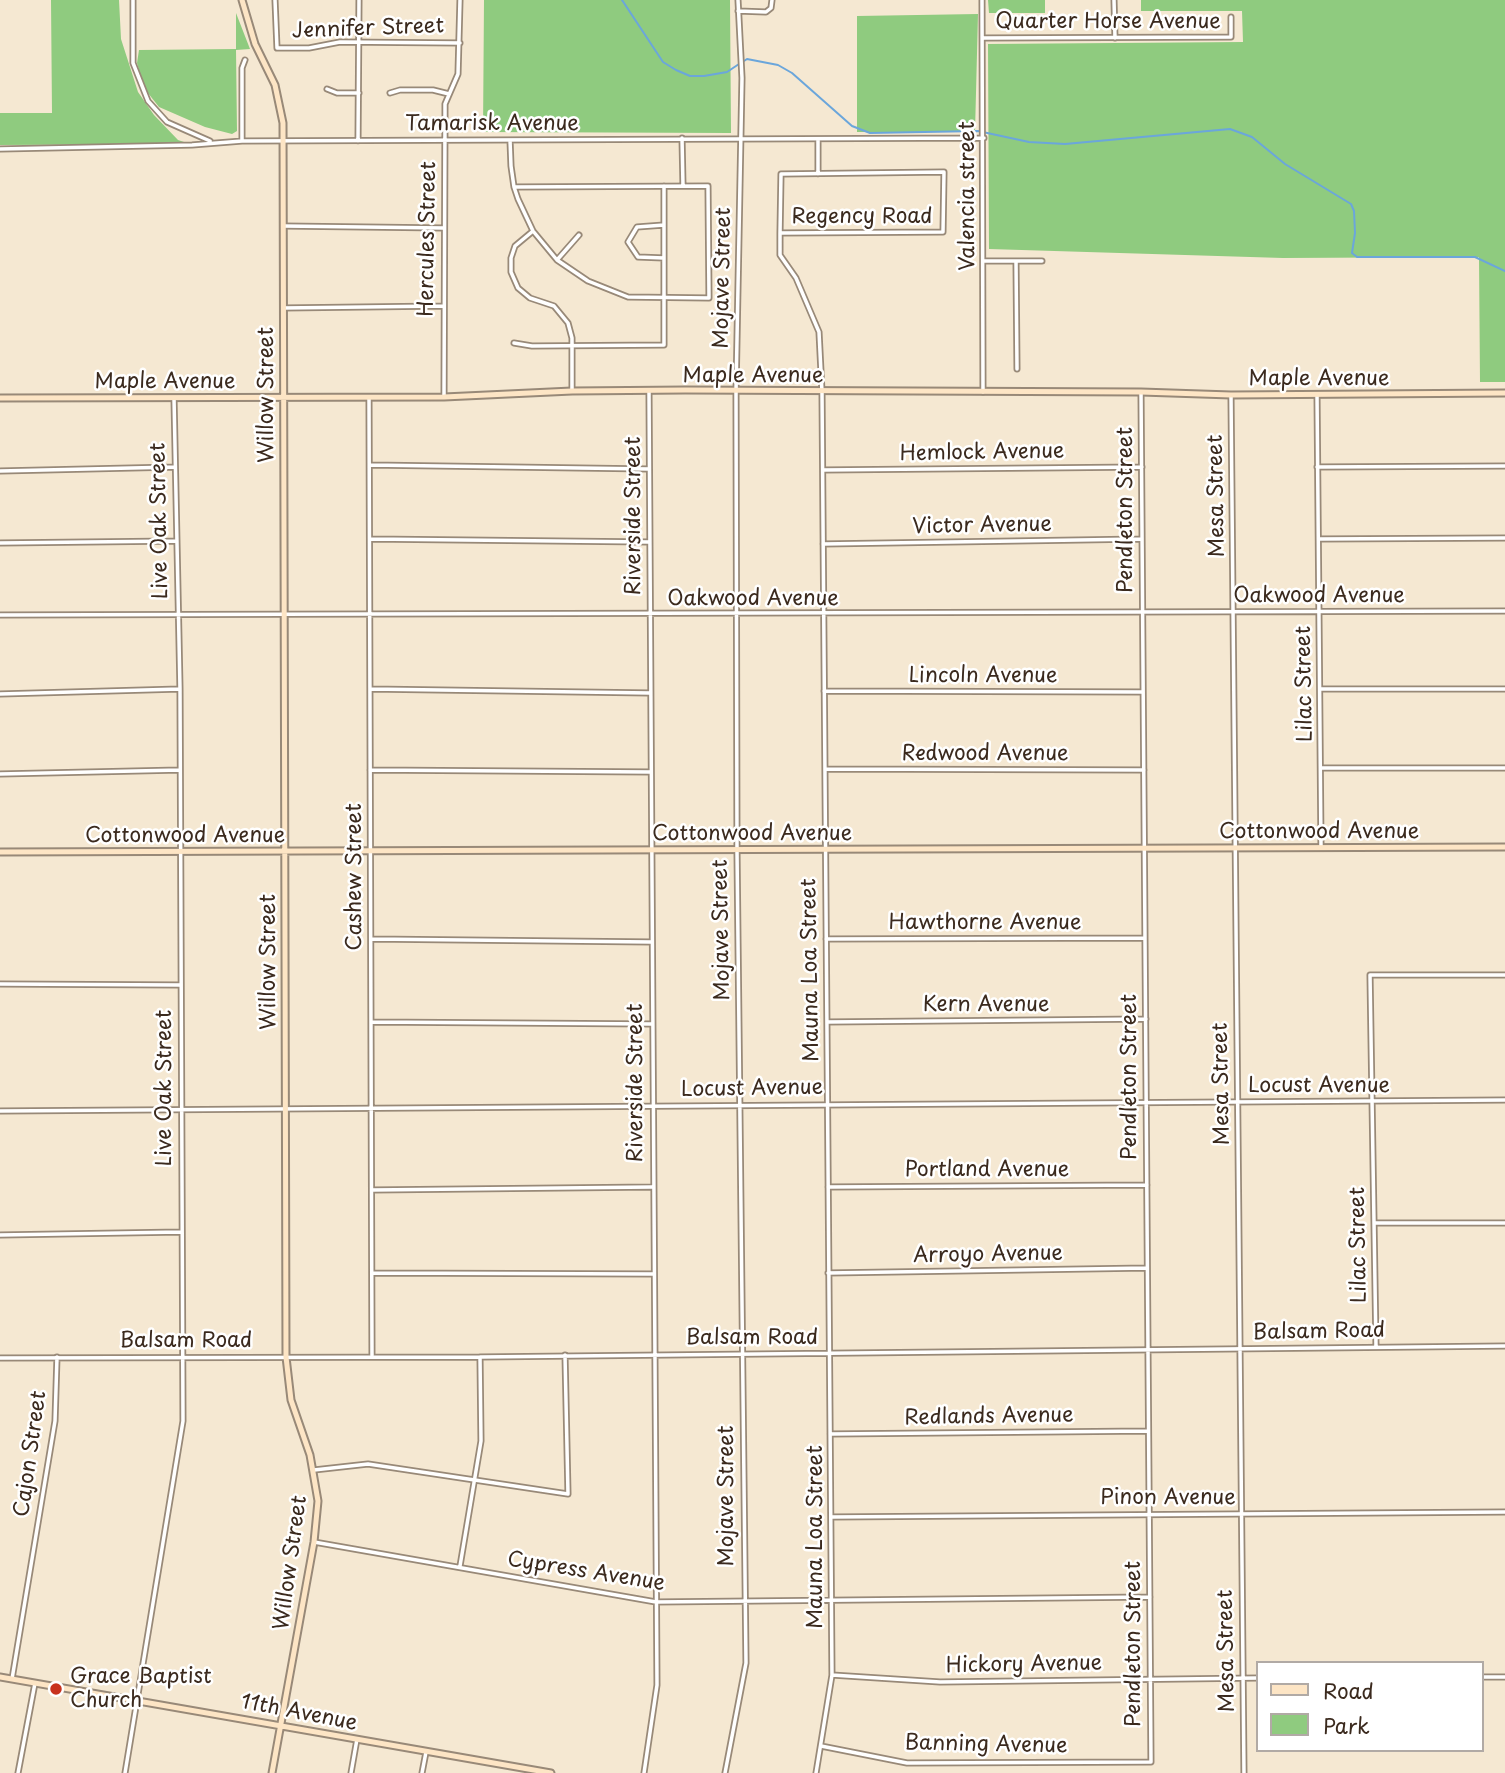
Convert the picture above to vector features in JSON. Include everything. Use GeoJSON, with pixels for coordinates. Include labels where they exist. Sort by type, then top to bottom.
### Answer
{"type":"FeatureCollection","features":[{"type":"Feature","properties":{"kind":"street"},"geometry":{"type":"LineString","coordinates":[[133,0],[133,63],[148,101],[167,122],[213,142]]}},
{"type":"Feature","properties":{"kind":"street"},"geometry":{"type":"LineString","coordinates":[[242,0],[255,44],[279,97],[284,142]]}},
{"type":"Feature","properties":{"kind":"street","name":"Jennifer Street"},"geometry":{"type":"LineString","coordinates":[[275,0],[276,48],[309,48],[359,42],[460,43]]}},
{"type":"Feature","properties":{"kind":"street"},"geometry":{"type":"LineString","coordinates":[[358,141],[359,0]]}},
{"type":"Feature","properties":{"kind":"street","name":"Hercules Street"},"geometry":{"type":"LineString","coordinates":[[444,397],[445,104],[458,74],[460,0]]}},
{"type":"Feature","properties":{"kind":"street","name":"Mojave Street"},"geometry":{"type":"LineString","coordinates":[[725,1773],[746,1663],[737,850],[736,391],[742,138],[738,0]]}},
{"type":"Feature","properties":{"kind":"street"},"geometry":{"type":"LineString","coordinates":[[738,11],[766,12],[772,8],[772,0]]}},
{"type":"Feature","properties":{"kind":"street","name":"Valencia street"},"geometry":{"type":"LineString","coordinates":[[982,0],[983,392]]}},
{"type":"Feature","properties":{"kind":"street"},"geometry":{"type":"LineString","coordinates":[[1114,0],[1115,38]]}},
{"type":"Feature","properties":{"kind":"street","name":"Quarter Horse Avenue"},"geometry":{"type":"LineString","coordinates":[[984,38],[1231,37],[1231,17]]}},
{"type":"Feature","properties":{"kind":"street"},"geometry":{"type":"LineString","coordinates":[[242,141],[242,68],[246,60]]}},
{"type":"Feature","properties":{"kind":"street"},"geometry":{"type":"LineString","coordinates":[[327,89],[337,93],[359,93]]}},
{"type":"Feature","properties":{"kind":"street"},"geometry":{"type":"LineString","coordinates":[[390,93],[400,90],[433,90],[449,94]]}},
{"type":"Feature","properties":{"kind":"street"},"geometry":{"type":"LineString","coordinates":[[682,138],[683,186]]}},
{"type":"Feature","properties":{"kind":"street","name":"Tamarisk Avenue"},"geometry":{"type":"LineString","coordinates":[[0,149],[192,145],[242,141],[984,138]]}},
{"type":"Feature","properties":{"kind":"street"},"geometry":{"type":"LineString","coordinates":[[818,139],[818,174]]}},
{"type":"Feature","properties":{"kind":"street"},"geometry":{"type":"LineString","coordinates":[[510,140],[514,187],[533,231],[557,260],[588,281],[628,297],[709,298],[708,186],[514,187]]}},
{"type":"Feature","properties":{"kind":"street","name":"Willow Street"},"geometry":{"type":"LineString","coordinates":[[272,1773],[314,1542],[318,1501],[314,1470],[290,1400],[286,1357],[282,397],[284,142]]}},
{"type":"Feature","properties":{"kind":"street","name":"Regency Road"},"geometry":{"type":"LineString","coordinates":[[780,233],[943,232],[944,172],[818,174]]}},
{"type":"Feature","properties":{"kind":"street","name":"Mauna Loa Street"},"geometry":{"type":"LineString","coordinates":[[816,1773],[832,1675],[822,392],[818,332],[796,278],[780,254],[780,233],[781,174],[818,174]]}},
{"type":"Feature","properties":{"kind":"street"},"geometry":{"type":"LineString","coordinates":[[514,343],[532,346],[664,345],[664,186]]}},
{"type":"Feature","properties":{"kind":"street"},"geometry":{"type":"LineString","coordinates":[[664,225],[637,227],[628,242],[638,257],[664,258]]}},
{"type":"Feature","properties":{"kind":"street"},"geometry":{"type":"LineString","coordinates":[[283,226],[444,228]]}},
{"type":"Feature","properties":{"kind":"street"},"geometry":{"type":"LineString","coordinates":[[533,231],[515,246],[510,265],[514,280],[530,298],[561,312],[568,323],[572,345],[572,391]]}},
{"type":"Feature","properties":{"kind":"street"},"geometry":{"type":"LineString","coordinates":[[557,260],[579,235]]}},
{"type":"Feature","properties":{"kind":"street"},"geometry":{"type":"LineString","coordinates":[[984,261],[1042,261]]}},
{"type":"Feature","properties":{"kind":"street"},"geometry":{"type":"LineString","coordinates":[[1016,261],[1017,369]]}},
{"type":"Feature","properties":{"kind":"street"},"geometry":{"type":"LineString","coordinates":[[283,308],[443,306]]}},
{"type":"Feature","properties":{"kind":"street","name":"Maple Avenue"},"geometry":{"type":"LineString","coordinates":[[0,398],[369,398],[572,391],[1141,392],[1231,395],[1505,393]]}},
{"type":"Feature","properties":{"kind":"street","name":"Riverside Street"},"geometry":{"type":"LineString","coordinates":[[644,1773],[657,1685],[649,392]]}},
{"type":"Feature","properties":{"kind":"street","name":"Pendleton Street"},"geometry":{"type":"LineString","coordinates":[[1141,392],[1151,1762]]}},
{"type":"Feature","properties":{"kind":"street","name":"Lilac Street"},"geometry":{"type":"LineString","coordinates":[[1317,394],[1321,847]]}},
{"type":"Feature","properties":{"kind":"street","name":"Mesa Street"},"geometry":{"type":"LineString","coordinates":[[1231,395],[1244,1773]]}},
{"type":"Feature","properties":{"kind":"street","name":"Live Oak Street"},"geometry":{"type":"LineString","coordinates":[[125,1773],[135,1699],[183,1421],[180,689],[174,398]]}},
{"type":"Feature","properties":{"kind":"street","name":"Cashew Street"},"geometry":{"type":"LineString","coordinates":[[369,398],[372,1355]]}},
{"type":"Feature","properties":{"kind":"street"},"geometry":{"type":"LineString","coordinates":[[370,466],[649,469]]}},
{"type":"Feature","properties":{"kind":"street"},"geometry":{"type":"LineString","coordinates":[[1317,467],[1505,466]]}},
{"type":"Feature","properties":{"kind":"street"},"geometry":{"type":"LineString","coordinates":[[0,471],[175,467]]}},
{"type":"Feature","properties":{"kind":"street","name":"Hemlock Avenue"},"geometry":{"type":"LineString","coordinates":[[823,470],[1142,467]]}},
{"type":"Feature","properties":{"kind":"street"},"geometry":{"type":"LineString","coordinates":[[1319,539],[1505,538]]}},
{"type":"Feature","properties":{"kind":"street"},"geometry":{"type":"LineString","coordinates":[[370,539],[649,542]]}},
{"type":"Feature","properties":{"kind":"street","name":"Victor Avenue"},"geometry":{"type":"LineString","coordinates":[[823,544],[1142,539]]}},
{"type":"Feature","properties":{"kind":"street"},"geometry":{"type":"LineString","coordinates":[[0,542],[177,541]]}},
{"type":"Feature","properties":{"kind":"street","name":"Oakwood Avenue"},"geometry":{"type":"LineString","coordinates":[[0,615],[824,615],[1143,611],[1505,611]]}},
{"type":"Feature","properties":{"kind":"street"},"geometry":{"type":"LineString","coordinates":[[0,694],[180,689]]}},
{"type":"Feature","properties":{"kind":"street"},"geometry":{"type":"LineString","coordinates":[[370,689],[650,693]]}},
{"type":"Feature","properties":{"kind":"street"},"geometry":{"type":"LineString","coordinates":[[1321,689],[1505,689]]}},
{"type":"Feature","properties":{"kind":"street","name":"Lincoln Avenue"},"geometry":{"type":"LineString","coordinates":[[824,691],[1143,692]]}},
{"type":"Feature","properties":{"kind":"street"},"geometry":{"type":"LineString","coordinates":[[1322,768],[1505,768]]}},
{"type":"Feature","properties":{"kind":"street","name":"Redwood Avenue"},"geometry":{"type":"LineString","coordinates":[[826,769],[1144,770]]}},
{"type":"Feature","properties":{"kind":"street"},"geometry":{"type":"LineString","coordinates":[[370,770],[650,772]]}},
{"type":"Feature","properties":{"kind":"street"},"geometry":{"type":"LineString","coordinates":[[0,774],[180,771]]}},
{"type":"Feature","properties":{"kind":"street","name":"Cottonwood Avenue"},"geometry":{"type":"LineString","coordinates":[[0,852],[1505,847]]}},
{"type":"Feature","properties":{"kind":"street","name":"Hawthorne Avenue"},"geometry":{"type":"LineString","coordinates":[[826,939],[1145,938]]}},
{"type":"Feature","properties":{"kind":"street"},"geometry":{"type":"LineString","coordinates":[[371,939],[651,942]]}},
{"type":"Feature","properties":{"kind":"street","name":"Lilac Street"},"geometry":{"type":"LineString","coordinates":[[1376,1346],[1370,975],[1505,975]]}},
{"type":"Feature","properties":{"kind":"street"},"geometry":{"type":"LineString","coordinates":[[0,984],[180,985]]}},
{"type":"Feature","properties":{"kind":"street","name":"Kern Avenue"},"geometry":{"type":"LineString","coordinates":[[827,1022],[1146,1019]]}},
{"type":"Feature","properties":{"kind":"street"},"geometry":{"type":"LineString","coordinates":[[371,1022],[652,1024]]}},
{"type":"Feature","properties":{"kind":"street","name":"Locust Avenue"},"geometry":{"type":"LineString","coordinates":[[0,1111],[1505,1100]]}},
{"type":"Feature","properties":{"kind":"street","name":"Portland Avenue"},"geometry":{"type":"LineString","coordinates":[[828,1187],[1147,1185]]}},
{"type":"Feature","properties":{"kind":"street"},"geometry":{"type":"LineString","coordinates":[[372,1189],[652,1187]]}},
{"type":"Feature","properties":{"kind":"street"},"geometry":{"type":"LineString","coordinates":[[1375,1223],[1505,1223]]}},
{"type":"Feature","properties":{"kind":"street"},"geometry":{"type":"LineString","coordinates":[[0,1234],[181,1233]]}},
{"type":"Feature","properties":{"kind":"street","name":"Arroyo Avenue"},"geometry":{"type":"LineString","coordinates":[[828,1273],[1147,1268]]}},
{"type":"Feature","properties":{"kind":"street"},"geometry":{"type":"LineString","coordinates":[[372,1273],[653,1275]]}},
{"type":"Feature","properties":{"kind":"street","name":"Balsam Road"},"geometry":{"type":"LineString","coordinates":[[0,1358],[372,1355],[480,1357],[1505,1346]]}},
{"type":"Feature","properties":{"kind":"street"},"geometry":{"type":"LineString","coordinates":[[314,1470],[368,1464],[568,1494],[565,1355]]}},
{"type":"Feature","properties":{"kind":"street","name":"Cajon Street"},"geometry":{"type":"LineString","coordinates":[[12,1679],[55,1421],[57,1357]]}},
{"type":"Feature","properties":{"kind":"street"},"geometry":{"type":"LineString","coordinates":[[460,1566],[481,1441],[480,1357]]}},
{"type":"Feature","properties":{"kind":"street","name":"Redlands Avenue"},"geometry":{"type":"LineString","coordinates":[[830,1434],[1148,1431]]}},
{"type":"Feature","properties":{"kind":"street","name":"Pinon Avenue"},"geometry":{"type":"LineString","coordinates":[[831,1517],[1505,1512]]}},
{"type":"Feature","properties":{"kind":"street","name":"Cypress Avenue"},"geometry":{"type":"LineString","coordinates":[[314,1542],[656,1602],[1150,1597]]}},
{"type":"Feature","properties":{"kind":"street","name":"Hickory Avenue"},"geometry":{"type":"LineString","coordinates":[[832,1675],[940,1682],[1256,1678]]}},
{"type":"Feature","properties":{"kind":"street","name":"11th Avenue"},"geometry":{"type":"LineString","coordinates":[[0,1677],[551,1773]]}},
{"type":"Feature","properties":{"kind":"street"},"geometry":{"type":"LineString","coordinates":[[1484,1677],[1505,1677]]}},
{"type":"Feature","properties":{"kind":"street"},"geometry":{"type":"LineString","coordinates":[[18,1773],[35,1683]]}},
{"type":"Feature","properties":{"kind":"street"},"geometry":{"type":"LineString","coordinates":[[351,1773],[357,1739]]}},
{"type":"Feature","properties":{"kind":"street","name":"Banning Avenue"},"geometry":{"type":"LineString","coordinates":[[821,1746],[907,1763],[1151,1762]]}},
{"type":"Feature","properties":{"kind":"street"},"geometry":{"type":"LineString","coordinates":[[422,1773],[426,1752]]}},
{"type":"Feature","properties":{"kind":"green space"},"geometry":{"type":"Polygon","coordinates":[[[51,0],[119,0],[121,39],[138,92],[154,115],[178,140],[190,144],[0,145],[0,113],[52,113],[51,0]]]}},
{"type":"Feature","properties":{"kind":"green space"},"geometry":{"type":"Polygon","coordinates":[[[484,0],[730,0],[731,133],[483,132],[484,0]]]}},
{"type":"Feature","properties":{"kind":"green space"},"geometry":{"type":"Polygon","coordinates":[[[988,0],[1045,0],[1045,13],[989,13],[988,0]]]}},
{"type":"Feature","properties":{"kind":"green space"},"geometry":{"type":"Polygon","coordinates":[[[1141,0],[1505,0],[1505,382],[1480,382],[1479,257],[1283,258],[989,249],[988,44],[1243,42],[1242,11],[1141,11],[1141,0]]]}},
{"type":"Feature","properties":{"kind":"green space"},"geometry":{"type":"Polygon","coordinates":[[[236,13],[250,49],[236,50],[237,131],[232,134],[205,127],[159,107],[144,88],[137,63],[139,50],[236,49],[236,13]]]}},
{"type":"Feature","properties":{"kind":"green space"},"geometry":{"type":"Polygon","coordinates":[[[978,14],[975,132],[857,132],[857,16],[978,14]]]}},
{"type":"Feature","properties":{"kind":"waterway"},"geometry":{"type":"LineString","coordinates":[[622,0],[663,62],[676,70],[690,76],[704,76],[727,72],[739,64]]}},
{"type":"Feature","properties":{"kind":"waterway"},"geometry":{"type":"LineString","coordinates":[[744,61],[747,59],[778,65],[792,73],[852,126],[870,133],[978,131],[1029,142],[1065,144],[1230,129],[1252,137],[1285,164],[1351,204],[1355,233],[1352,253],[1357,257],[1475,257],[1505,271]]}},
{"type":"Feature","properties":{"kind":"place","name":"Grace Baptist Church"},"geometry":{"type":"Point","coordinates":[56,1689]}}]}
